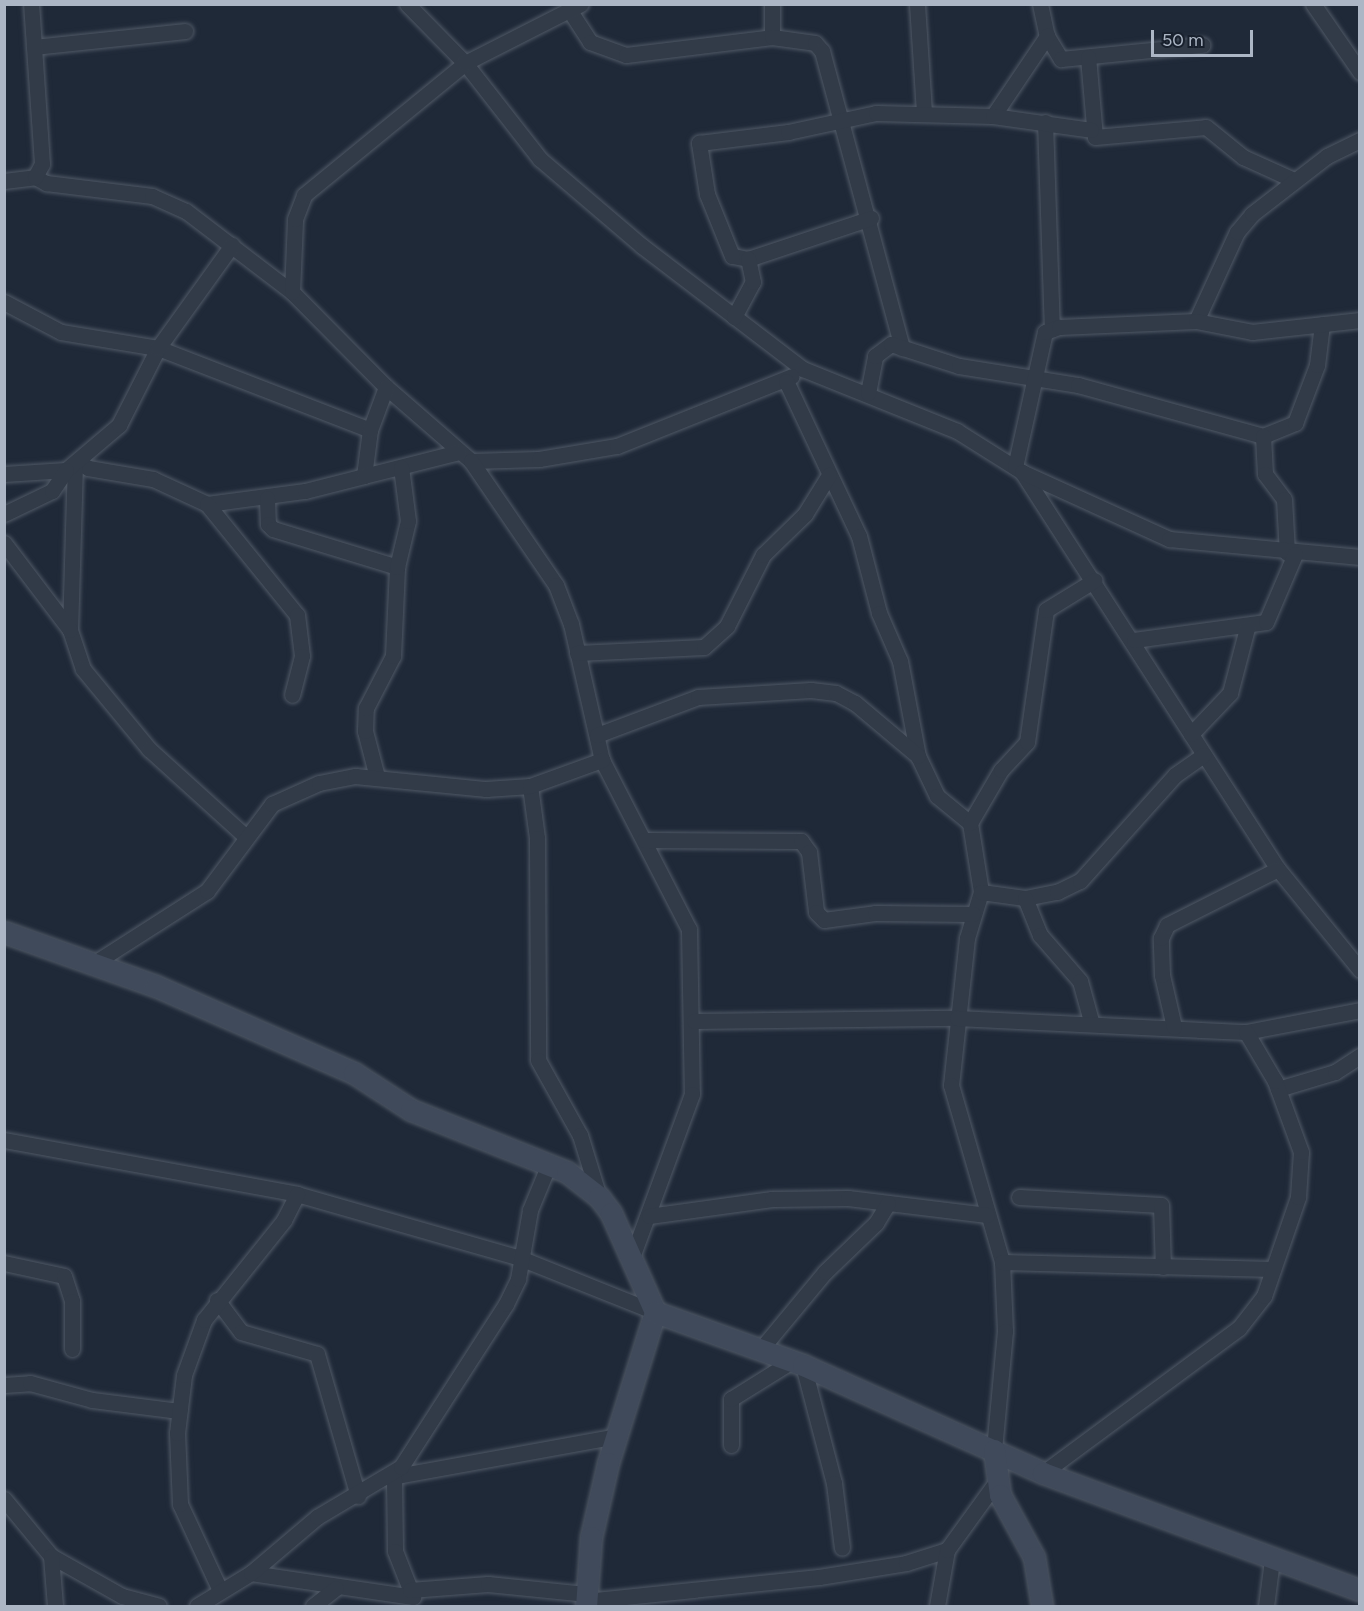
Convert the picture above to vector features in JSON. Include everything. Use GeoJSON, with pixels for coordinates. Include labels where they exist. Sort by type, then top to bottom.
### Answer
{"type":"FeatureCollection","features":[{"type":"Feature","properties":{"kind":"street"},"geometry":{"type":"LineString","coordinates":[[31,4],[43,140],[42,164],[35,177]]}},
{"type":"Feature","properties":{"kind":"street"},"geometry":{"type":"LineString","coordinates":[[407,4],[465,63],[540,159],[803,369],[957,430],[1018,469],[1168,539],[1291,554],[1359,557]]}},
{"type":"Feature","properties":{"kind":"street"},"geometry":{"type":"LineString","coordinates":[[772,4],[772,36]]}},
{"type":"Feature","properties":{"kind":"street"},"geometry":{"type":"LineString","coordinates":[[917,4],[924,111]]}},
{"type":"Feature","properties":{"kind":"street"},"geometry":{"type":"LineString","coordinates":[[1040,4],[1047,36],[1061,59],[1202,45]]}},
{"type":"Feature","properties":{"kind":"street"},"geometry":{"type":"LineString","coordinates":[[1313,4],[1359,72]]}},
{"type":"Feature","properties":{"kind":"street"},"geometry":{"type":"LineString","coordinates":[[292,292],[295,219],[304,195],[465,63],[576,8],[590,42],[626,55],[772,36],[815,43],[841,118],[871,218],[902,348]]}},
{"type":"Feature","properties":{"kind":"street"},"geometry":{"type":"LineString","coordinates":[[34,47],[185,31]]}},
{"type":"Feature","properties":{"kind":"street"},"geometry":{"type":"LineString","coordinates":[[993,116],[1047,36]]}},
{"type":"Feature","properties":{"kind":"street"},"geometry":{"type":"LineString","coordinates":[[1088,57],[1091,130]]}},
{"type":"Feature","properties":{"kind":"street"},"geometry":{"type":"LineString","coordinates":[[871,218],[748,259],[732,256],[707,194],[699,143],[789,132],[841,118],[924,111],[1045,122],[1091,130],[1101,138],[1206,127],[1244,157],[1294,180]]}},
{"type":"Feature","properties":{"kind":"street"},"geometry":{"type":"LineString","coordinates":[[1045,122],[1052,329]]}},
{"type":"Feature","properties":{"kind":"street"},"geometry":{"type":"LineString","coordinates":[[1196,321],[1237,232],[1294,180],[1359,140]]}},
{"type":"Feature","properties":{"kind":"street"},"geometry":{"type":"LineString","coordinates":[[4,181],[35,177],[46,183],[152,196],[186,211],[292,292],[386,387],[465,456],[556,585],[576,653],[602,760],[689,929],[694,1021],[693,1094],[632,1257]]}},
{"type":"Feature","properties":{"kind":"street"},"geometry":{"type":"LineString","coordinates":[[4,514],[52,491],[73,464],[119,425],[158,348],[232,245]]}},
{"type":"Feature","properties":{"kind":"street"},"geometry":{"type":"LineString","coordinates":[[734,316],[753,282],[748,259]]}},
{"type":"Feature","properties":{"kind":"street"},"geometry":{"type":"LineString","coordinates":[[4,302],[61,332],[158,348],[370,430]]}},
{"type":"Feature","properties":{"kind":"street"},"geometry":{"type":"LineString","coordinates":[[1359,320],[1252,332],[1196,321],[1052,329],[1041,338],[1018,469],[1095,580],[1278,869],[1359,970]]}},
{"type":"Feature","properties":{"kind":"street"},"geometry":{"type":"LineString","coordinates":[[868,393],[875,356],[891,344],[959,366],[1034,376],[1263,436],[1295,423],[1317,365],[1322,324]]}},
{"type":"Feature","properties":{"kind":"street"},"geometry":{"type":"LineString","coordinates":[[207,504],[267,498],[401,467],[465,456],[539,459],[617,446],[786,381],[803,369]]}},
{"type":"Feature","properties":{"kind":"street"},"geometry":{"type":"LineString","coordinates":[[786,381],[859,536],[879,613],[900,662],[918,756],[937,796],[970,823]]}},
{"type":"Feature","properties":{"kind":"street"},"geometry":{"type":"LineString","coordinates":[[364,476],[370,430],[386,387]]}},
{"type":"Feature","properties":{"kind":"street"},"geometry":{"type":"LineString","coordinates":[[1134,640],[1247,628],[1266,622],[1277,606],[1291,554],[1284,499],[1265,474],[1263,436]]}},
{"type":"Feature","properties":{"kind":"street"},"geometry":{"type":"LineString","coordinates":[[73,464],[70,630],[82,669],[102,697],[149,749],[244,835]]}},
{"type":"Feature","properties":{"kind":"street"},"geometry":{"type":"LineString","coordinates":[[4,474],[73,464],[153,479],[207,504],[297,615],[303,656],[292,695]]}},
{"type":"Feature","properties":{"kind":"street"},"geometry":{"type":"LineString","coordinates":[[377,777],[365,731],[366,708],[393,656],[397,567],[408,520],[401,467]]}},
{"type":"Feature","properties":{"kind":"street"},"geometry":{"type":"LineString","coordinates":[[576,653],[704,647],[727,626],[763,555],[805,514],[829,475]]}},
{"type":"Feature","properties":{"kind":"street"},"geometry":{"type":"LineString","coordinates":[[267,498],[268,524],[273,528],[397,567]]}},
{"type":"Feature","properties":{"kind":"street"},"geometry":{"type":"LineString","coordinates":[[4,543],[70,630]]}},
{"type":"Feature","properties":{"kind":"street"},"geometry":{"type":"LineString","coordinates":[[1042,1606],[1034,1557],[997,1481],[994,1450],[1005,1331],[1002,1262],[954,1102],[957,1018],[973,914],[981,892],[970,823],[1001,770],[1027,742],[1046,610],[1095,580]]}},
{"type":"Feature","properties":{"kind":"street"},"geometry":{"type":"LineString","coordinates":[[1191,734],[1230,693],[1247,628]]}},
{"type":"Feature","properties":{"kind":"street"},"geometry":{"type":"LineString","coordinates":[[597,735],[698,697],[811,690],[836,693],[855,703],[918,756]]}},
{"type":"Feature","properties":{"kind":"street"},"geometry":{"type":"LineString","coordinates":[[981,892],[1025,898],[1057,892],[1080,881],[1175,775],[1204,755]]}},
{"type":"Feature","properties":{"kind":"street"},"geometry":{"type":"LineString","coordinates":[[96,962],[207,891],[244,835],[272,804],[319,783],[377,777],[486,789],[530,786],[602,760]]}},
{"type":"Feature","properties":{"kind":"street"},"geometry":{"type":"LineString","coordinates":[[530,786],[537,838],[538,1060],[580,1135],[599,1197],[632,1257],[655,1312],[616,1436],[591,1537],[586,1601]]}},
{"type":"Feature","properties":{"kind":"street"},"geometry":{"type":"LineString","coordinates":[[644,840],[801,841],[809,852],[816,912],[824,920],[875,914],[973,914]]}},
{"type":"Feature","properties":{"kind":"street"},"geometry":{"type":"LineString","coordinates":[[1174,1027],[1162,975],[1161,938],[1167,925],[1278,869]]}},
{"type":"Feature","properties":{"kind":"street"},"geometry":{"type":"LineString","coordinates":[[1025,898],[1040,935],[1080,981],[1091,1021]]}},
{"type":"Feature","properties":{"kind":"street"},"geometry":{"type":"LineString","coordinates":[[4,932],[96,962],[354,1073],[411,1110],[549,1164],[599,1197]]}},
{"type":"Feature","properties":{"kind":"street"},"geometry":{"type":"LineString","coordinates":[[694,1021],[957,1018],[1091,1021],[1246,1032],[1359,1010]]}},
{"type":"Feature","properties":{"kind":"street"},"geometry":{"type":"LineString","coordinates":[[1042,1473],[1239,1328],[1264,1296],[1302,1168],[1278,1089],[1246,1032]]}},
{"type":"Feature","properties":{"kind":"street"},"geometry":{"type":"LineString","coordinates":[[1278,1089],[1335,1072],[1359,1056]]}},
{"type":"Feature","properties":{"kind":"street"},"geometry":{"type":"LineString","coordinates":[[4,1140],[297,1194],[520,1258],[655,1312],[797,1363],[1042,1473],[1272,1560],[1359,1590]]}},
{"type":"Feature","properties":{"kind":"street"},"geometry":{"type":"LineString","coordinates":[[412,1598],[395,1551],[393,1477],[506,1304],[520,1258],[530,1210],[549,1164]]}},
{"type":"Feature","properties":{"kind":"street"},"geometry":{"type":"LineString","coordinates":[[219,1588],[180,1504],[179,1411],[190,1348],[217,1300],[284,1220],[297,1194]]}},
{"type":"Feature","properties":{"kind":"street"},"geometry":{"type":"LineString","coordinates":[[1019,1197],[1161,1205],[1163,1268]]}},
{"type":"Feature","properties":{"kind":"street"},"geometry":{"type":"LineString","coordinates":[[649,1216],[772,1199],[888,1203],[987,1215]]}},
{"type":"Feature","properties":{"kind":"street"},"geometry":{"type":"LineString","coordinates":[[761,1349],[825,1272],[876,1224],[888,1203]]}},
{"type":"Feature","properties":{"kind":"street"},"geometry":{"type":"LineString","coordinates":[[1002,1262],[1163,1268],[1273,1269]]}},
{"type":"Feature","properties":{"kind":"street"},"geometry":{"type":"LineString","coordinates":[[4,1263],[64,1276],[72,1301],[72,1349]]}},
{"type":"Feature","properties":{"kind":"street"},"geometry":{"type":"LineString","coordinates":[[217,1300],[241,1332],[317,1354],[358,1496]]}},
{"type":"Feature","properties":{"kind":"street"},"geometry":{"type":"LineString","coordinates":[[731,1445],[731,1399],[797,1363]]}},
{"type":"Feature","properties":{"kind":"street"},"geometry":{"type":"LineString","coordinates":[[797,1363],[832,1473],[842,1548]]}},
{"type":"Feature","properties":{"kind":"street"},"geometry":{"type":"LineString","coordinates":[[4,1384],[30,1383],[92,1400],[179,1411]]}},
{"type":"Feature","properties":{"kind":"street"},"geometry":{"type":"LineString","coordinates":[[197,1606],[219,1588],[251,1573],[316,1517],[393,1477],[548,1444],[616,1436]]}},
{"type":"Feature","properties":{"kind":"street"},"geometry":{"type":"LineString","coordinates":[[938,1606],[947,1550],[997,1481]]}},
{"type":"Feature","properties":{"kind":"street"},"geometry":{"type":"LineString","coordinates":[[4,1499],[51,1556],[122,1596],[159,1606]]}},
{"type":"Feature","properties":{"kind":"street"},"geometry":{"type":"LineString","coordinates":[[251,1573],[412,1598],[488,1584],[586,1601],[819,1577],[906,1563],[947,1550]]}},
{"type":"Feature","properties":{"kind":"street"},"geometry":{"type":"LineString","coordinates":[[51,1556],[55,1606]]}},
{"type":"Feature","properties":{"kind":"street"},"geometry":{"type":"LineString","coordinates":[[1266,1606],[1272,1560]]}},
{"type":"Feature","properties":{"kind":"street"},"geometry":{"type":"LineString","coordinates":[[313,1606],[336,1588]]}}]}
